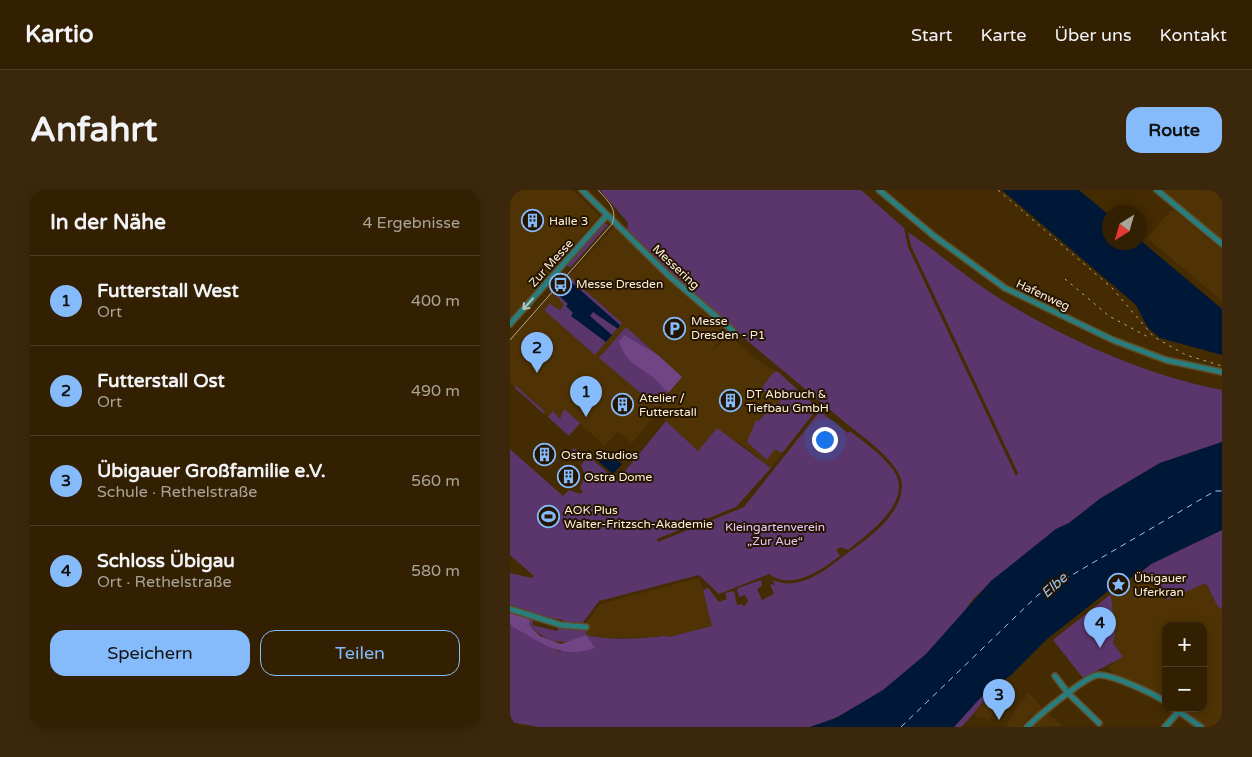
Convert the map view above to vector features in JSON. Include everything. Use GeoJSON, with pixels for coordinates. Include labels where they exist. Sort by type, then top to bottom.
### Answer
{"type":"FeatureCollection","features":[{"type":"Feature","properties":{"kind":"street","name":"Messering"},"geometry":{"type":"LineString","coordinates":[[582,190],[687,292],[733,331]]}},
{"type":"Feature","properties":{"kind":"street","name":"Hafenweg"},"geometry":{"type":"LineString","coordinates":[[879,190],[915,221],[1005,288],[1113,340],[1166,360],[1222,372]]}},
{"type":"Feature","properties":{"kind":"street"},"geometry":{"type":"LineString","coordinates":[[1157,190],[1222,244]]}},
{"type":"Feature","properties":{"kind":"street","name":"Zur Messe"},"geometry":{"type":"LineString","coordinates":[[510,324],[607,215]]}},
{"type":"Feature","properties":{"kind":"street"},"geometry":{"type":"LineString","coordinates":[[510,610],[561,626],[586,627]]}},
{"type":"Feature","properties":{"kind":"street"},"geometry":{"type":"LineString","coordinates":[[1027,727],[1089,678],[1104,675],[1146,690],[1162,700]]}},
{"type":"Feature","properties":{"kind":"street"},"geometry":{"type":"LineString","coordinates":[[1055,676],[1068,693],[1099,723]]}},
{"type":"Feature","properties":{"kind":"street"},"geometry":{"type":"LineString","coordinates":[[1165,727],[1176,712]]}},
{"type":"Feature","properties":{"kind":"street"},"geometry":{"type":"LineString","coordinates":[[1180,712],[1201,727]]}},
{"type":"Feature","properties":{"kind":"shaded area","name":"Messe Dresden"},"geometry":{"type":"Polygon","coordinates":[[[510,190],[573,190],[599,216],[510,318],[510,190]]]}},
{"type":"Feature","properties":{"kind":"shaded area"},"geometry":{"type":"Polygon","coordinates":[[[1161,190],[1222,190],[1222,241],[1161,190]]]}},
{"type":"Feature","properties":{"kind":"shaded area"},"geometry":{"type":"Polygon","coordinates":[[[1170,211],[1175,211],[1222,250],[1222,301],[1147,238],[1170,211]]]}},
{"type":"Feature","properties":{"kind":"shaded area"},"geometry":{"type":"Polygon","coordinates":[[[614,227],[727,332],[709,354],[729,335],[764,365],[777,371],[818,408],[771,468],[739,442],[729,453],[703,456],[657,413],[632,443],[618,431],[605,446],[580,424],[569,436],[510,383],[510,339],[614,227]]]}},
{"type":"Feature","properties":{"kind":"shaded area"},"geometry":{"type":"Polygon","coordinates":[[[624,335],[658,355],[682,377],[669,392],[654,378],[628,359],[619,341],[624,335]]]}},
{"type":"Feature","properties":{"kind":"shaded area"},"geometry":{"type":"Polygon","coordinates":[[[700,579],[713,626],[669,637],[665,635],[654,637],[596,638],[586,635],[586,623],[600,604],[700,579]]]}},
{"type":"Feature","properties":{"kind":"shaded area"},"geometry":{"type":"Polygon","coordinates":[[[1159,582],[1167,600],[1206,582],[1218,607],[1222,609],[1222,727],[1201,727],[1180,712],[1207,712],[1207,622],[1162,622],[1162,700],[1120,682],[1108,667],[1122,657],[1113,643],[1115,634],[1111,594],[1127,586],[1128,588],[1143,584],[1154,585],[1159,582]]]}},
{"type":"Feature","properties":{"kind":"shaded area"},"geometry":{"type":"Polygon","coordinates":[[[510,612],[530,619],[529,625],[540,636],[561,644],[586,635],[595,648],[572,652],[552,648],[513,627],[510,624],[510,612]]]}},
{"type":"Feature","properties":{"kind":"shaded area"},"geometry":{"type":"Polygon","coordinates":[[[1029,693],[1043,709],[1034,716],[1031,714],[1021,727],[1009,727],[1006,725],[1015,713],[1013,712],[1029,693]]]}},
{"type":"Feature","properties":{"kind":"shaded area"},"geometry":{"type":"Polygon","coordinates":[[[988,698],[999,706],[988,720],[984,717],[977,717],[975,713],[988,698]]]}},
{"type":"Feature","properties":{"kind":"shaded area"},"geometry":{"type":"Polygon","coordinates":[[[1048,713],[1063,726],[1032,727],[1037,722],[1048,713]]]}},
{"type":"Feature","properties":{"kind":"green space"},"geometry":{"type":"Polygon","coordinates":[[[600,190],[861,190],[904,228],[908,247],[1016,476],[1018,473],[911,246],[908,232],[997,297],[1061,333],[1140,367],[1194,384],[1222,390],[1222,442],[1160,463],[1101,498],[1069,523],[1056,529],[974,598],[946,634],[912,667],[874,697],[832,719],[810,727],[539,727],[510,722],[510,624],[560,652],[586,635],[620,639],[669,637],[712,626],[703,590],[708,588],[719,602],[727,599],[725,593],[734,591],[737,605],[742,604],[744,607],[748,601],[745,595],[739,597],[738,588],[761,580],[762,586],[757,589],[762,600],[774,594],[770,584],[775,585],[773,580],[791,583],[809,579],[834,564],[870,536],[889,518],[896,508],[902,485],[895,468],[880,451],[734,330],[653,255],[627,229],[628,223],[600,190]]]}},
{"type":"Feature","properties":{"kind":"green space"},"geometry":{"type":"Polygon","coordinates":[[[604,223],[608,225],[570,268],[566,264],[604,223]]]}},
{"type":"Feature","properties":{"kind":"green space"},"geometry":{"type":"Polygon","coordinates":[[[572,279],[622,323],[595,355],[544,310],[572,279]],[[557,296],[550,304],[560,310],[564,305],[557,296]]]}},
{"type":"Feature","properties":{"kind":"green space"},"geometry":{"type":"Polygon","coordinates":[[[626,327],[682,377],[656,406],[599,358],[626,327]]]}},
{"type":"Feature","properties":{"kind":"green space"},"geometry":{"type":"Polygon","coordinates":[[[777,371],[818,408],[782,453],[775,449],[767,460],[747,442],[756,420],[759,421],[774,403],[778,405],[782,398],[771,388],[766,393],[761,389],[772,374],[777,371]]]}},
{"type":"Feature","properties":{"kind":"green space"},"geometry":{"type":"Polygon","coordinates":[[[516,386],[545,412],[544,414],[515,388],[516,386]]]}},
{"type":"Feature","properties":{"kind":"green space"},"geometry":{"type":"Polygon","coordinates":[[[564,409],[580,423],[569,436],[548,417],[553,411],[560,419],[564,409]]]}},
{"type":"Feature","properties":{"kind":"green space","name":"Kleingartenverein „Zur Aue“"},"geometry":{"type":"Polygon","coordinates":[[[820,411],[848,433],[850,431],[882,457],[898,479],[899,491],[895,503],[878,525],[848,550],[841,547],[836,550],[840,556],[824,567],[806,577],[797,579],[778,579],[769,574],[719,594],[699,575],[599,601],[581,625],[563,623],[563,620],[540,616],[510,605],[510,573],[532,578],[534,576],[510,555],[510,449],[563,496],[569,490],[581,494],[583,492],[580,488],[585,475],[581,465],[590,455],[593,460],[617,481],[666,421],[698,451],[717,428],[771,468],[736,507],[657,539],[658,542],[744,507],[820,411]]]}},
{"type":"Feature","properties":{"kind":"green space"},"geometry":{"type":"Polygon","coordinates":[[[574,448],[584,456],[580,462],[569,453],[574,448]]]}},
{"type":"Feature","properties":{"kind":"green space"},"geometry":{"type":"Polygon","coordinates":[[[1222,530],[1222,609],[1218,607],[1206,583],[1167,600],[1155,574],[1148,573],[1134,578],[1151,564],[1222,530]]]}},
{"type":"Feature","properties":{"kind":"green space"},"geometry":{"type":"Polygon","coordinates":[[[1111,594],[1115,634],[1113,643],[1123,657],[1083,678],[1053,640],[1111,594]]]}},
{"type":"Feature","properties":{"kind":"green space"},"geometry":{"type":"Polygon","coordinates":[[[530,619],[533,620],[532,625],[557,631],[558,627],[586,629],[586,635],[562,642],[549,639],[529,625],[530,619]]]}},
{"type":"Feature","properties":{"kind":"green space"},"geometry":{"type":"Polygon","coordinates":[[[994,687],[994,691],[961,727],[954,727],[978,700],[994,687]]]}},
{"type":"Feature","properties":{"kind":"water"},"geometry":{"type":"Polygon","coordinates":[[[1002,190],[1079,190],[1102,209],[1102,250],[1147,250],[1147,246],[1222,309],[1222,355],[1160,338],[1148,328],[1136,305],[1002,190]]]}},
{"type":"Feature","properties":{"kind":"water"},"geometry":{"type":"Polygon","coordinates":[[[570,281],[620,325],[618,329],[593,312],[590,316],[612,335],[606,342],[571,316],[573,313],[566,306],[568,304],[558,295],[570,281]]]}},
{"type":"Feature","properties":{"kind":"water","name":"Elbe"},"geometry":{"type":"Polygon","coordinates":[[[1222,442],[1222,530],[1151,564],[1137,575],[1117,584],[1046,640],[1011,675],[982,696],[954,727],[810,727],[836,718],[883,690],[926,654],[991,581],[1056,529],[1069,523],[1101,498],[1160,463],[1222,442]]]}},
{"type":"Feature","properties":{"kind":"water"},"geometry":{"type":"Polygon","coordinates":[[[608,452],[622,464],[613,474],[599,462],[608,452]]]}},
{"type":"Feature","properties":{"kind":"ferry route"},"geometry":{"type":"LineString","coordinates":[[901,727],[1038,595],[1215,491],[1222,491]]}},
{"type":"Feature","properties":{"kind":"tram line"},"geometry":{"type":"LineString","coordinates":[[510,340],[612,224],[614,219],[613,210],[598,190]]}},
{"type":"Feature","properties":{"kind":"railway"},"geometry":{"type":"LineString","coordinates":[[998,190],[1112,288],[1154,337],[1186,355],[1222,366]]}},
{"type":"Feature","properties":{"kind":"railway"},"geometry":{"type":"LineString","coordinates":[[1065,279],[1109,316],[1150,338]]}},
{"type":"Feature","properties":{"kind":"place","name":"Halle 3"},"geometry":{"type":"Point","coordinates":[533,221]}},
{"type":"Feature","properties":{"kind":"place","name":"Messe Dresden"},"geometry":{"type":"Point","coordinates":[560,284]}},
{"type":"Feature","properties":{"kind":"place","name":"Messe Dresden - P1"},"geometry":{"type":"Point","coordinates":[675,328]}},
{"type":"Feature","properties":{"kind":"place","name":"Futterstall Ost"},"geometry":{"type":"Point","coordinates":[537,373]}},
{"type":"Feature","properties":{"kind":"place","name":"DT Abbruch & Tiefbau GmbH"},"geometry":{"type":"Point","coordinates":[730,401]}},
{"type":"Feature","properties":{"kind":"place","name":"Atelier / Futterstall"},"geometry":{"type":"Point","coordinates":[623,405]}},
{"type":"Feature","properties":{"kind":"place","name":"Futterstall West"},"geometry":{"type":"Point","coordinates":[586,417]}},
{"type":"Feature","properties":{"kind":"place","name":"Ostra Studios"},"geometry":{"type":"Point","coordinates":[545,455]}},
{"type":"Feature","properties":{"kind":"place","name":"Ostra Dome"},"geometry":{"type":"Point","coordinates":[568,477]}},
{"type":"Feature","properties":{"kind":"place","name":"AOK Plus Walter-Fritzsch-Akademie"},"geometry":{"type":"Point","coordinates":[548,517]}},
{"type":"Feature","properties":{"kind":"place","name":"Übigauer Uferkran"},"geometry":{"type":"Point","coordinates":[1118,585]}},
{"type":"Feature","properties":{"kind":"place","name":"Schloss Übigau"},"geometry":{"type":"Point","coordinates":[1100,648]}},
{"type":"Feature","properties":{"kind":"place","name":"Übigauer Großfamilie e.V."},"geometry":{"type":"Point","coordinates":[999,720]}}]}
